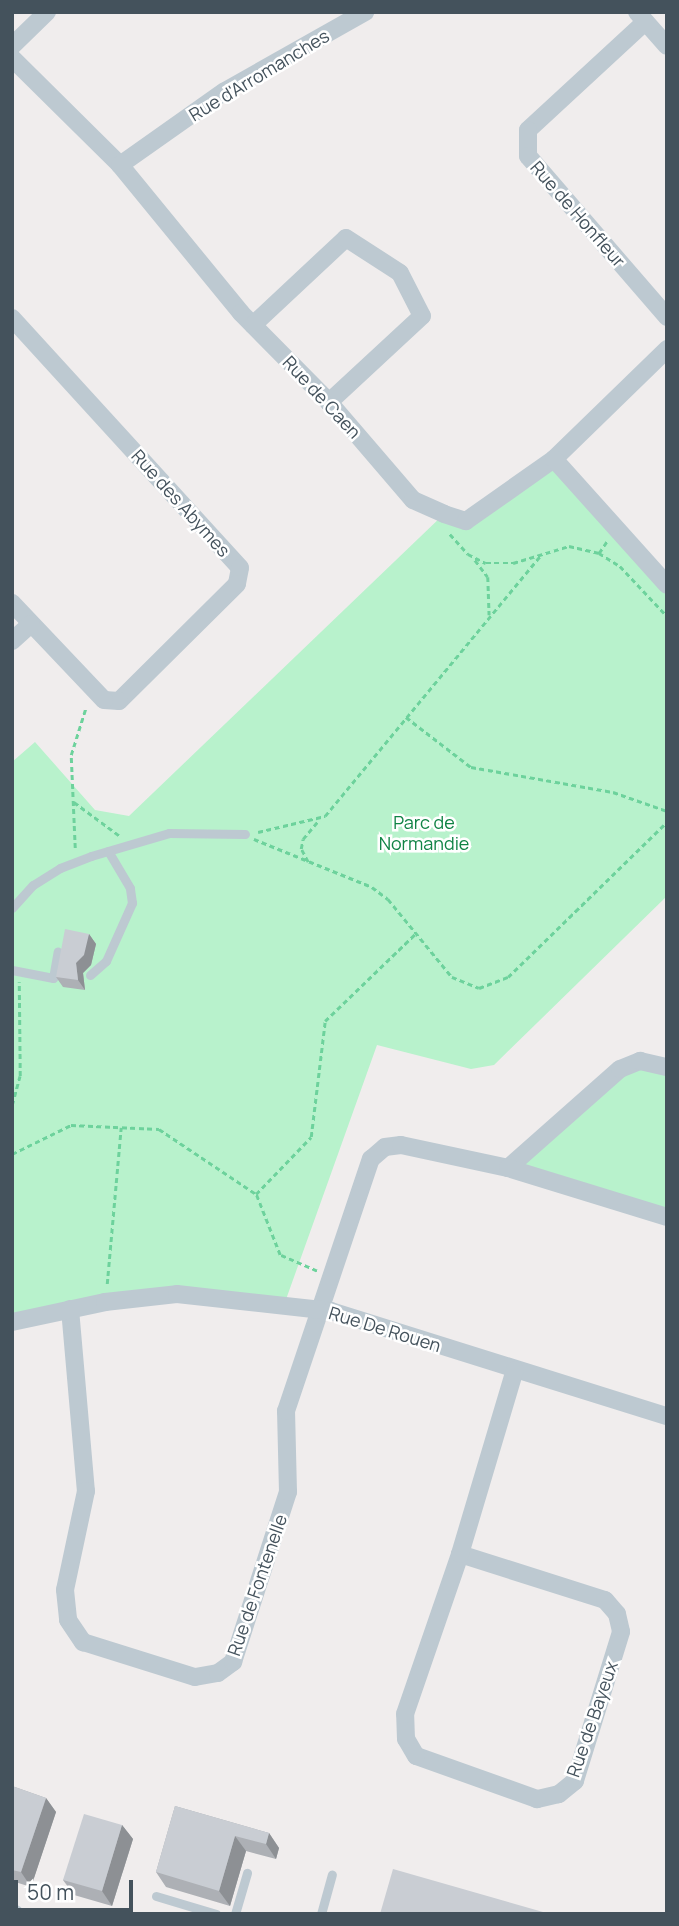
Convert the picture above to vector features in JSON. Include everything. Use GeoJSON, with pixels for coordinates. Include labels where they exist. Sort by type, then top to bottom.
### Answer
{"type":"FeatureCollection","features":[{"type":"Feature","properties":{"kind":"street"},"geometry":{"type":"LineString","coordinates":[[12,46],[47,12]]}},
{"type":"Feature","properties":{"kind":"street","name":"Rue d'Arromanches"},"geometry":{"type":"LineString","coordinates":[[120,165],[225,91],[365,12]]}},
{"type":"Feature","properties":{"kind":"street"},"geometry":{"type":"LineString","coordinates":[[641,17],[667,46]]}},
{"type":"Feature","properties":{"kind":"street","name":"Rue de Honfleur"},"geometry":{"type":"LineString","coordinates":[[641,17],[527,130],[527,156],[667,317]]}},
{"type":"Feature","properties":{"kind":"street","name":"Rue de Caen"},"geometry":{"type":"LineString","coordinates":[[12,58],[120,165],[253,326],[328,401],[413,500],[444,514],[466,521],[554,458],[667,349]]}},
{"type":"Feature","properties":{"kind":"street"},"geometry":{"type":"LineString","coordinates":[[253,326],[346,238],[400,273],[422,316],[328,401]]}},
{"type":"Feature","properties":{"kind":"street","name":"Rue des Abymes"},"geometry":{"type":"LineString","coordinates":[[12,318],[240,568],[237,584],[119,701],[104,700],[12,603]]}},
{"type":"Feature","properties":{"kind":"street"},"geometry":{"type":"LineString","coordinates":[[554,458],[667,585]]}},
{"type":"Feature","properties":{"kind":"street"},"geometry":{"type":"LineString","coordinates":[[12,641],[31,624]]}},
{"type":"Feature","properties":{"kind":"street"},"geometry":{"type":"LineString","coordinates":[[508,1168],[620,1069],[640,1060],[667,1067]]}},
{"type":"Feature","properties":{"kind":"street"},"geometry":{"type":"LineString","coordinates":[[322,1310],[371,1159],[385,1147],[401,1145],[508,1168],[667,1217]]}},
{"type":"Feature","properties":{"kind":"street","name":"Rue De Rouen"},"geometry":{"type":"LineString","coordinates":[[12,1322],[105,1302],[177,1294],[322,1310],[667,1416]]}},
{"type":"Feature","properties":{"kind":"street","name":"Rue de Fontenelle"},"geometry":{"type":"LineString","coordinates":[[70,1309],[86,1491],[65,1590],[68,1620],[83,1642],[195,1676],[218,1673],[233,1662],[288,1492],[286,1411],[322,1310]]}},
{"type":"Feature","properties":{"kind":"street","name":"Rue de Bayeux"},"geometry":{"type":"LineString","coordinates":[[460,1554],[605,1600],[617,1614],[621,1632],[575,1781],[559,1794],[537,1798],[416,1756],[405,1739],[405,1714],[460,1554],[514,1370]]}},
{"type":"Feature","properties":{"kind":"lane"},"geometry":{"type":"LineString","coordinates":[[12,908],[33,886],[76,862],[107,851],[190,831],[245,834]]}},
{"type":"Feature","properties":{"kind":"lane"},"geometry":{"type":"LineString","coordinates":[[90,975],[106,961],[132,903],[130,888],[107,851]]}},
{"type":"Feature","properties":{"kind":"lane"},"geometry":{"type":"LineString","coordinates":[[15,971],[53,978],[58,951]]}},
{"type":"Feature","properties":{"kind":"lane"},"geometry":{"type":"LineString","coordinates":[[235,1914],[247,1874]]}},
{"type":"Feature","properties":{"kind":"lane"},"geometry":{"type":"LineString","coordinates":[[321,1914],[332,1874]]}},
{"type":"Feature","properties":{"kind":"lane"},"geometry":{"type":"LineString","coordinates":[[156,1896],[216,1914]]}},
{"type":"Feature","properties":{"kind":"path"},"geometry":{"type":"LineString","coordinates":[[444,514],[449,532],[488,577],[488,619]]}},
{"type":"Feature","properties":{"kind":"path"},"geometry":{"type":"LineString","coordinates":[[475,560],[513,563],[569,546],[600,553],[620,566],[667,616]]}},
{"type":"Feature","properties":{"kind":"path"},"geometry":{"type":"LineString","coordinates":[[308,863],[301,849],[303,839],[542,554]]}},
{"type":"Feature","properties":{"kind":"path"},"geometry":{"type":"LineString","coordinates":[[76,862],[71,755],[92,687]]}},
{"type":"Feature","properties":{"kind":"path"},"geometry":{"type":"LineString","coordinates":[[406,717],[471,767],[613,792],[667,811]]}},
{"type":"Feature","properties":{"kind":"path"},"geometry":{"type":"LineString","coordinates":[[73,801],[131,844]]}},
{"type":"Feature","properties":{"kind":"path"},"geometry":{"type":"LineString","coordinates":[[245,834],[321,818]]}},
{"type":"Feature","properties":{"kind":"path"},"geometry":{"type":"LineString","coordinates":[[245,834],[308,863],[372,887],[388,899],[440,967],[461,984],[480,988],[508,977],[667,822]]}},
{"type":"Feature","properties":{"kind":"path"},"geometry":{"type":"LineString","coordinates":[[256,1194],[311,1137],[325,1021],[415,934]]}},
{"type":"Feature","properties":{"kind":"path"},"geometry":{"type":"LineString","coordinates":[[12,1105],[20,1076],[15,971]]}},
{"type":"Feature","properties":{"kind":"path"},"geometry":{"type":"LineString","coordinates":[[12,1154],[71,1125],[159,1129],[256,1194],[280,1255],[333,1277]]}},
{"type":"Feature","properties":{"kind":"path"},"geometry":{"type":"LineString","coordinates":[[105,1302],[121,1128]]}},
{"type":"Feature","properties":{"kind":"green space","name":"Parc de Normandie"},"geometry":{"type":"Polygon","coordinates":[[[554,459],[667,585],[667,896],[494,1065],[471,1069],[377,1045],[284,1305],[176,1294],[12,1322],[12,762],[35,742],[95,810],[129,816],[444,514],[466,521],[554,459]]]}},
{"type":"Feature","properties":{"kind":"green space"},"geometry":{"type":"Polygon","coordinates":[[[667,1067],[667,1217],[508,1168],[620,1069],[667,1067]]]}},
{"type":"Feature","properties":{"kind":"building"},"geometry":{"type":"Polygon","coordinates":[[[65,929],[89,934],[84,955],[76,963],[78,980],[56,977],[65,929]]]}},
{"type":"Feature","properties":{"kind":"building"},"geometry":{"type":"Polygon","coordinates":[[[12,1786],[46,1798],[21,1872],[12,1870],[12,1786]]]}},
{"type":"Feature","properties":{"kind":"building"},"geometry":{"type":"Polygon","coordinates":[[[175,1806],[269,1833],[266,1844],[235,1836],[219,1891],[156,1872],[175,1806]]]}},
{"type":"Feature","properties":{"kind":"building"},"geometry":{"type":"Polygon","coordinates":[[[84,1814],[122,1825],[102,1891],[63,1880],[84,1814]]]}},
{"type":"Feature","properties":{"kind":"building"},"geometry":{"type":"Polygon","coordinates":[[[393,1869],[550,1914],[380,1914],[393,1869]]]}}]}
